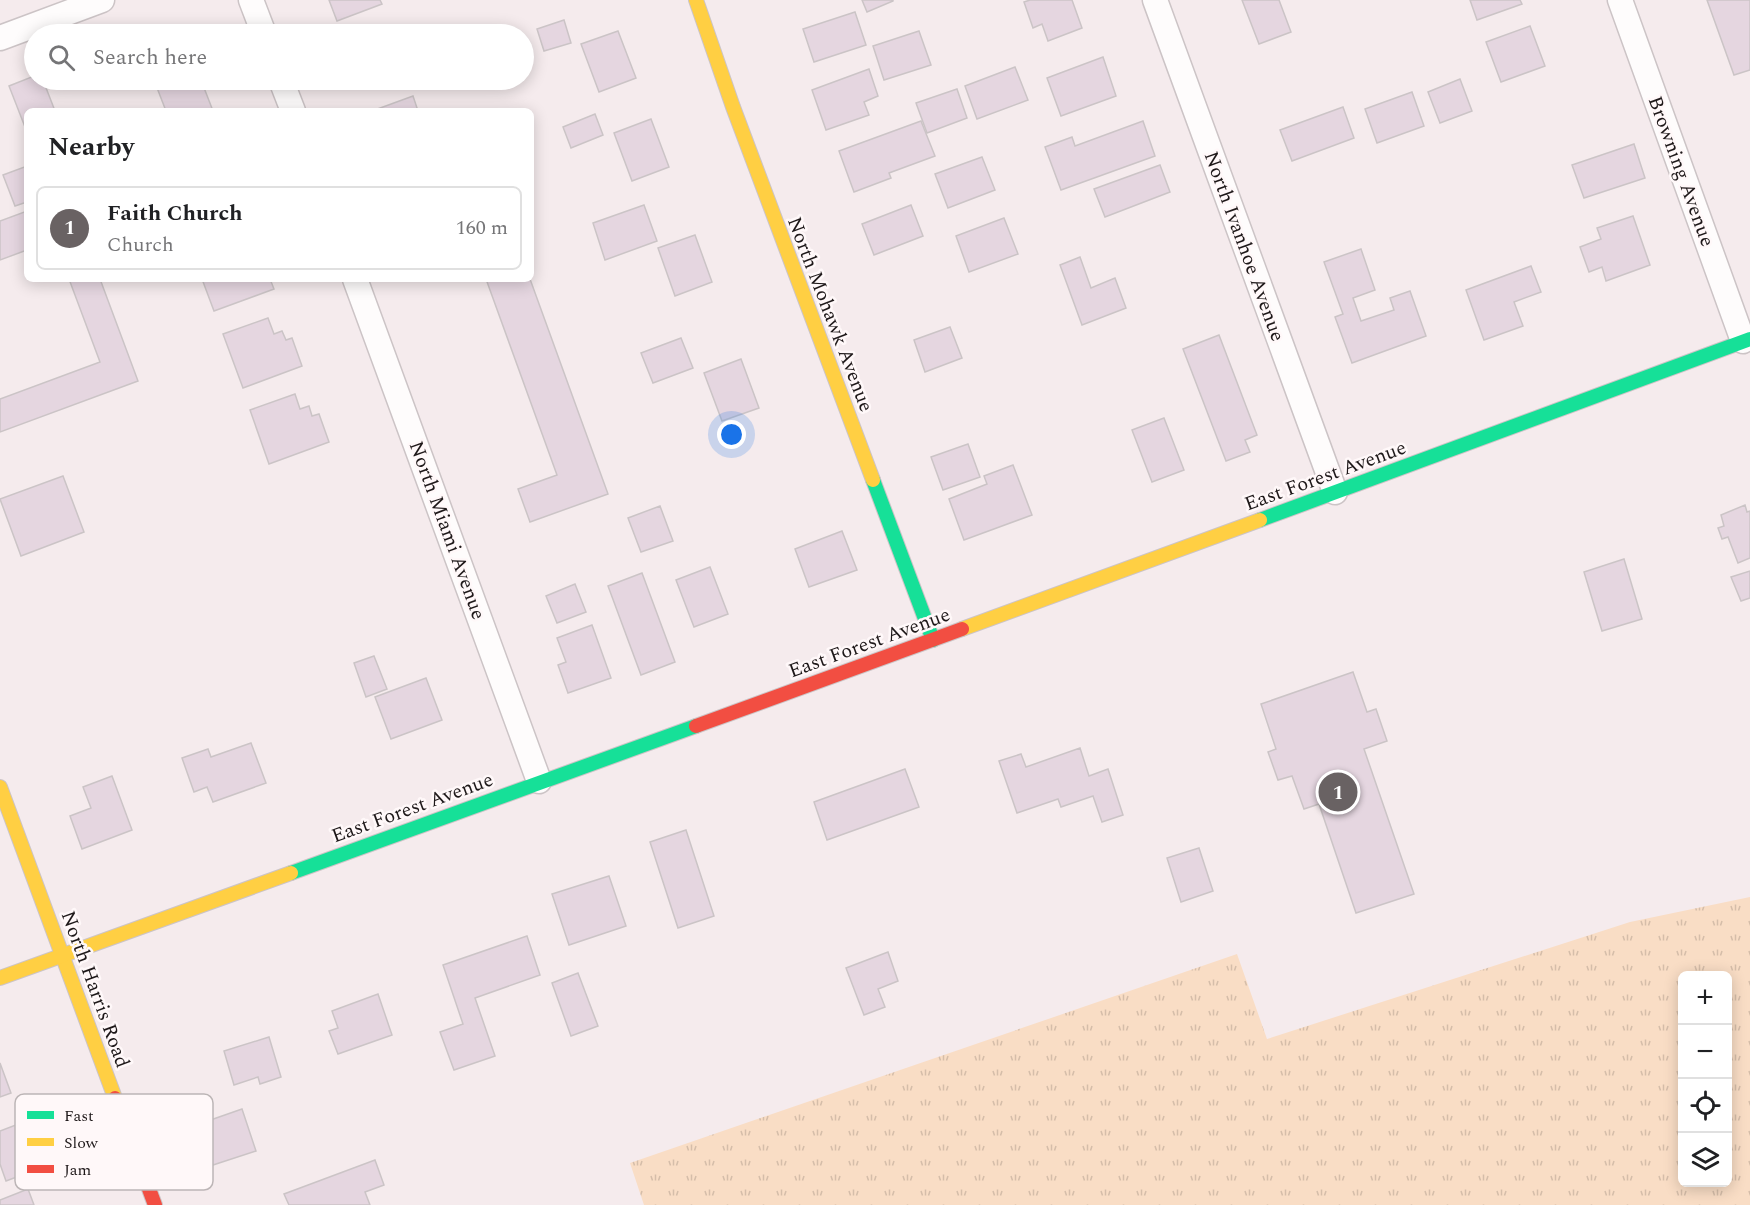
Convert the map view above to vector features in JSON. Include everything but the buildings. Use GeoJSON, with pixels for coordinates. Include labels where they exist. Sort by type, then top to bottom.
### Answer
{"type":"FeatureCollection","features":[{"type":"Feature","properties":{"kind":"street"},"geometry":{"type":"LineString","coordinates":[[38,24],[102,0]]}},
{"type":"Feature","properties":{"kind":"street"},"geometry":{"type":"LineString","coordinates":[[251,0],[260,24]]}},
{"type":"Feature","properties":{"kind":"street","name":"North Mohawk Avenue"},"geometry":{"type":"LineString","coordinates":[[696,0],[733,107],[933,640]]}},
{"type":"Feature","properties":{"kind":"street","name":"North Ivanhoe Avenue"},"geometry":{"type":"LineString","coordinates":[[1155,0],[1335,492]]}},
{"type":"Feature","properties":{"kind":"street","name":"Browning Avenue"},"geometry":{"type":"LineString","coordinates":[[1620,0],[1747,340]]}},
{"type":"Feature","properties":{"kind":"street"},"geometry":{"type":"LineString","coordinates":[[0,38],[24,29]]}},
{"type":"Feature","properties":{"kind":"street"},"geometry":{"type":"LineString","coordinates":[[285,90],[292,108]]}},
{"type":"Feature","properties":{"kind":"street","name":"North Miami Avenue"},"geometry":{"type":"LineString","coordinates":[[356,282],[540,781]]}},
{"type":"Feature","properties":{"kind":"street","name":"East Forest Avenue"},"geometry":{"type":"LineString","coordinates":[[0,978],[933,640],[1747,340]]}},
{"type":"Feature","properties":{"kind":"street","name":"North Harris Road"},"geometry":{"type":"LineString","coordinates":[[0,787],[114,1094]]}},
{"type":"Feature","properties":{"kind":"street","name":"North Harris Road"},"geometry":{"type":"LineString","coordinates":[[149,1190],[155,1205]]}},
{"type":"Feature","properties":{"kind":"green space"},"geometry":{"type":"Polygon","coordinates":[[[1750,897],[1750,1205],[644,1205],[630,1163],[1237,954],[1267,1039],[1630,922],[1750,897]]]}},
{"type":"Feature","properties":{"kind":"traffic: fast"},"geometry":{"type":"LineString","coordinates":[[1260,520],[1750,339]]}},
{"type":"Feature","properties":{"kind":"traffic: fast"},"geometry":{"type":"LineString","coordinates":[[873,480],[933,640]]}},
{"type":"Feature","properties":{"kind":"traffic: fast"},"geometry":{"type":"LineString","coordinates":[[291,873],[696,726]]}},
{"type":"Feature","properties":{"kind":"traffic: slow"},"geometry":{"type":"LineString","coordinates":[[696,0],[733,107],[873,480]]}},
{"type":"Feature","properties":{"kind":"traffic: slow"},"geometry":{"type":"LineString","coordinates":[[962,629],[1260,520]]}},
{"type":"Feature","properties":{"kind":"traffic: slow"},"geometry":{"type":"LineString","coordinates":[[0,787],[114,1094]]}},
{"type":"Feature","properties":{"kind":"traffic: slow"},"geometry":{"type":"LineString","coordinates":[[0,978],[291,873]]}},
{"type":"Feature","properties":{"kind":"traffic: jam"},"geometry":{"type":"LineString","coordinates":[[696,726],[962,629]]}},
{"type":"Feature","properties":{"kind":"traffic: jam"},"geometry":{"type":"LineString","coordinates":[[149,1190],[155,1205]]}},
{"type":"Feature","properties":{"kind":"place","name":"Faith Church"},"geometry":{"type":"Point","coordinates":[1338,792]}}]}
